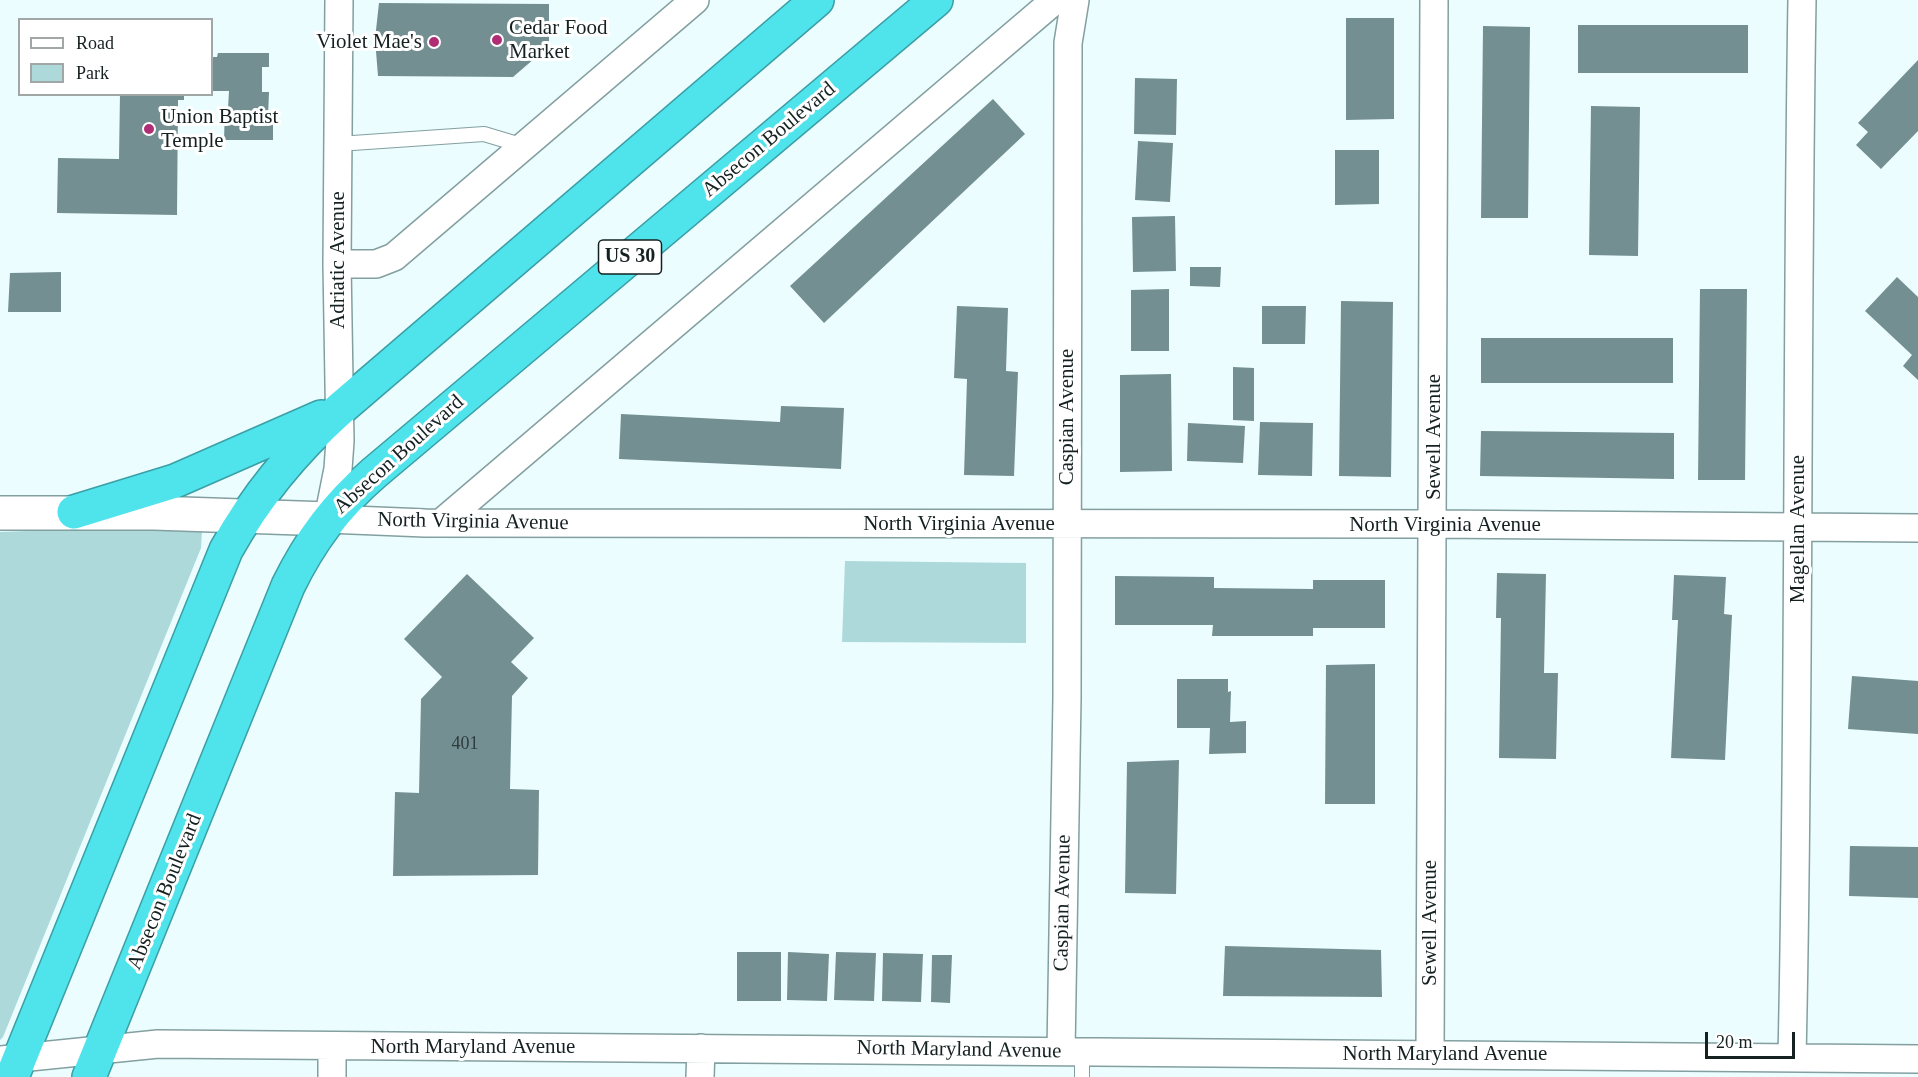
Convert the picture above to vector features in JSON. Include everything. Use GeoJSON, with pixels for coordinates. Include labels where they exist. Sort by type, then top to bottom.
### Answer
{"type":"FeatureCollection","features":[{"type":"Feature","properties":{"kind":"highway"},"geometry":{"type":"LineString","coordinates":[[10,1065],[216,573],[245,517],[288,459],[340,409],[816,0]]}},
{"type":"Feature","properties":{"kind":"highway","name":"Absecon Boulevard"},"geometry":{"type":"LineString","coordinates":[[95,1063],[288,586],[307,548],[328,519],[390,460],[936,0]]}},
{"type":"Feature","properties":{"kind":"highway"},"geometry":{"type":"LineString","coordinates":[[74,512],[176,481],[208,468],[242,450],[340,409]]}},
{"type":"Feature","properties":{"kind":"street","name":"Adriatic Avenue"},"geometry":{"type":"LineString","coordinates":[[328,519],[338,469],[340,409],[337,264],[339,0]]}},
{"type":"Feature","properties":{"kind":"street"},"geometry":{"type":"LineString","coordinates":[[337,264],[376,264],[394,257],[695,0]]}},
{"type":"Feature","properties":{"kind":"street"},"geometry":{"type":"LineString","coordinates":[[441,523],[1055,0]]}},
{"type":"Feature","properties":{"kind":"street","name":"Caspian Avenue"},"geometry":{"type":"LineString","coordinates":[[1075,0],[1068,43],[1067,525],[1075,1060]]}},
{"type":"Feature","properties":{"kind":"street","name":"Sewell Avenue"},"geometry":{"type":"LineString","coordinates":[[1430,1053],[1429,869],[1434,524],[1434,0]]}},
{"type":"Feature","properties":{"kind":"street","name":"Magellan Avenue"},"geometry":{"type":"LineString","coordinates":[[1792,1057],[1800,527],[1797,365],[1802,0]]}},
{"type":"Feature","properties":{"kind":"street","name":"North Virginia Avenue"},"geometry":{"type":"LineString","coordinates":[[0,513],[74,512],[441,523],[1434,524],[1918,528]]}},
{"type":"Feature","properties":{"kind":"street","name":"North Maryland Avenue"},"geometry":{"type":"LineString","coordinates":[[10,1065],[95,1063],[158,1044],[701,1048],[1075,1060],[1430,1053],[1918,1059]]}},
{"type":"Feature","properties":{"kind":"street"},"geometry":{"type":"LineString","coordinates":[[332,1046],[332,1077]]}},
{"type":"Feature","properties":{"kind":"street"},"geometry":{"type":"LineString","coordinates":[[700,1077],[701,1048]]}},
{"type":"Feature","properties":{"kind":"lane"},"geometry":{"type":"LineString","coordinates":[[338,144],[484,134],[524,146]]}},
{"type":"Feature","properties":{"kind":"green space"},"geometry":{"type":"Polygon","coordinates":[[[189,525],[202,531],[201,548],[0,1040],[0,532],[189,525]]]}},
{"type":"Feature","properties":{"kind":"green space"},"geometry":{"type":"Polygon","coordinates":[[[845,561],[1026,563],[1026,643],[842,642],[845,561]]]}},
{"type":"Feature","properties":{"kind":"building"},"geometry":{"type":"Polygon","coordinates":[[[379,3],[549,4],[549,46],[513,77],[378,76],[375,39],[379,3]]]}},
{"type":"Feature","properties":{"kind":"building"},"geometry":{"type":"Polygon","coordinates":[[[1346,18],[1394,18],[1394,119],[1346,120],[1346,18]]]}},
{"type":"Feature","properties":{"kind":"building"},"geometry":{"type":"Polygon","coordinates":[[[1578,25],[1748,25],[1748,73],[1578,73],[1578,25]]]}},
{"type":"Feature","properties":{"kind":"building"},"geometry":{"type":"Polygon","coordinates":[[[1483,26],[1530,27],[1528,218],[1481,218],[1483,26]]]}},
{"type":"Feature","properties":{"kind":"building"},"geometry":{"type":"Polygon","coordinates":[[[218,53],[269,53],[269,67],[262,67],[262,92],[269,92],[268,117],[273,117],[273,140],[224,140],[225,107],[228,108],[229,91],[213,91],[213,57],[217,57],[218,53]]]}},
{"type":"Feature","properties":{"kind":"building"},"geometry":{"type":"Polygon","coordinates":[[[1918,60],[1918,131],[1881,169],[1856,145],[1868,132],[1858,123],[1918,60]]]}},
{"type":"Feature","properties":{"kind":"building"},"geometry":{"type":"Polygon","coordinates":[[[1135,78],[1177,79],[1176,135],[1134,134],[1135,78]]]}},
{"type":"Feature","properties":{"kind":"building","name":"Union Baptist Temple"},"geometry":{"type":"Polygon","coordinates":[[[120,96],[184,96],[184,100],[178,100],[177,215],[57,213],[58,158],[119,159],[120,96]]]}},
{"type":"Feature","properties":{"kind":"building"},"geometry":{"type":"Polygon","coordinates":[[[993,99],[1025,134],[824,323],[790,286],[993,99]]]}},
{"type":"Feature","properties":{"kind":"building"},"geometry":{"type":"Polygon","coordinates":[[[1591,106],[1640,107],[1638,256],[1589,255],[1591,106]]]}},
{"type":"Feature","properties":{"kind":"building"},"geometry":{"type":"Polygon","coordinates":[[[1138,141],[1173,143],[1170,202],[1135,200],[1138,141]]]}},
{"type":"Feature","properties":{"kind":"building"},"geometry":{"type":"Polygon","coordinates":[[[1335,150],[1379,150],[1379,204],[1335,205],[1335,150]]]}},
{"type":"Feature","properties":{"kind":"building"},"geometry":{"type":"Polygon","coordinates":[[[1175,216],[1176,271],[1133,272],[1132,217],[1175,216]]]}},
{"type":"Feature","properties":{"kind":"building"},"geometry":{"type":"Polygon","coordinates":[[[1190,267],[1221,267],[1220,287],[1190,286],[1190,267]]]}},
{"type":"Feature","properties":{"kind":"building"},"geometry":{"type":"Polygon","coordinates":[[[61,272],[61,312],[8,312],[10,273],[61,272]]]}},
{"type":"Feature","properties":{"kind":"building"},"geometry":{"type":"Polygon","coordinates":[[[1897,277],[1918,297],[1918,380],[1903,366],[1912,355],[1865,311],[1897,277]]]}},
{"type":"Feature","properties":{"kind":"building"},"geometry":{"type":"Polygon","coordinates":[[[1169,289],[1169,351],[1131,351],[1131,290],[1169,289]]]}},
{"type":"Feature","properties":{"kind":"building"},"geometry":{"type":"Polygon","coordinates":[[[1700,289],[1747,289],[1745,480],[1698,480],[1700,289]]]}},
{"type":"Feature","properties":{"kind":"building"},"geometry":{"type":"Polygon","coordinates":[[[1341,301],[1393,302],[1391,477],[1339,476],[1341,301]]]}},
{"type":"Feature","properties":{"kind":"building"},"geometry":{"type":"Polygon","coordinates":[[[957,306],[1008,308],[1006,371],[1018,372],[1014,476],[964,475],[967,379],[954,378],[957,306]]]}},
{"type":"Feature","properties":{"kind":"building"},"geometry":{"type":"Polygon","coordinates":[[[1262,306],[1306,306],[1305,344],[1262,344],[1262,306]]]}},
{"type":"Feature","properties":{"kind":"building"},"geometry":{"type":"Polygon","coordinates":[[[1481,338],[1673,338],[1673,383],[1481,383],[1481,338]]]}},
{"type":"Feature","properties":{"kind":"building"},"geometry":{"type":"Polygon","coordinates":[[[1233,367],[1254,368],[1254,421],[1233,420],[1233,367]]]}},
{"type":"Feature","properties":{"kind":"building"},"geometry":{"type":"Polygon","coordinates":[[[1171,374],[1172,471],[1120,472],[1120,375],[1171,374]]]}},
{"type":"Feature","properties":{"kind":"building"},"geometry":{"type":"Polygon","coordinates":[[[781,406],[844,408],[841,469],[619,459],[621,414],[780,422],[781,406]]]}},
{"type":"Feature","properties":{"kind":"building"},"geometry":{"type":"Polygon","coordinates":[[[1260,422],[1313,423],[1312,476],[1258,475],[1260,422]]]}},
{"type":"Feature","properties":{"kind":"building"},"geometry":{"type":"Polygon","coordinates":[[[1188,423],[1245,426],[1243,463],[1187,461],[1188,423]]]}},
{"type":"Feature","properties":{"kind":"building"},"geometry":{"type":"Polygon","coordinates":[[[1481,431],[1674,433],[1674,479],[1480,476],[1481,431]]]}},
{"type":"Feature","properties":{"kind":"building"},"geometry":{"type":"Polygon","coordinates":[[[1497,573],[1546,574],[1544,673],[1558,673],[1556,759],[1499,758],[1501,618],[1496,618],[1497,573]]]}},
{"type":"Feature","properties":{"kind":"building"},"geometry":{"type":"Polygon","coordinates":[[[467,574],[534,638],[511,662],[528,678],[512,696],[510,789],[539,790],[538,875],[393,876],[395,792],[419,793],[421,699],[442,677],[404,639],[467,574]]]}},
{"type":"Feature","properties":{"kind":"building"},"geometry":{"type":"Polygon","coordinates":[[[1674,575],[1726,577],[1724,614],[1732,615],[1725,760],[1671,758],[1678,620],[1672,620],[1674,575]]]}},
{"type":"Feature","properties":{"kind":"building"},"geometry":{"type":"Polygon","coordinates":[[[1115,576],[1214,577],[1214,588],[1313,589],[1313,580],[1385,580],[1385,628],[1313,628],[1313,636],[1212,636],[1213,625],[1115,625],[1115,576]]]}},
{"type":"Feature","properties":{"kind":"building"},"geometry":{"type":"Polygon","coordinates":[[[1375,664],[1375,804],[1325,804],[1326,665],[1375,664]]]}},
{"type":"Feature","properties":{"kind":"building"},"geometry":{"type":"Polygon","coordinates":[[[1852,676],[1918,681],[1918,734],[1848,729],[1852,676]]]}},
{"type":"Feature","properties":{"kind":"building"},"geometry":{"type":"Polygon","coordinates":[[[1177,679],[1228,679],[1228,692],[1231,691],[1230,722],[1246,721],[1246,753],[1209,754],[1210,728],[1177,728],[1177,679]]]}},
{"type":"Feature","properties":{"kind":"building"},"geometry":{"type":"Polygon","coordinates":[[[1179,760],[1176,894],[1125,893],[1127,762],[1179,760]]]}},
{"type":"Feature","properties":{"kind":"building"},"geometry":{"type":"Polygon","coordinates":[[[1850,846],[1918,847],[1918,898],[1849,896],[1850,846]]]}},
{"type":"Feature","properties":{"kind":"building"},"geometry":{"type":"Polygon","coordinates":[[[1225,946],[1381,950],[1382,997],[1223,996],[1225,946]]]}},
{"type":"Feature","properties":{"kind":"building"},"geometry":{"type":"Polygon","coordinates":[[[737,952],[781,952],[781,1001],[737,1001],[737,952]]]}},
{"type":"Feature","properties":{"kind":"building"},"geometry":{"type":"Polygon","coordinates":[[[788,952],[829,954],[827,1001],[787,1000],[788,952]]]}},
{"type":"Feature","properties":{"kind":"building"},"geometry":{"type":"Polygon","coordinates":[[[836,952],[876,953],[874,1001],[834,1000],[836,952]]]}},
{"type":"Feature","properties":{"kind":"building"},"geometry":{"type":"Polygon","coordinates":[[[883,953],[923,954],[921,1002],[882,1001],[883,953]]]}},
{"type":"Feature","properties":{"kind":"building"},"geometry":{"type":"Polygon","coordinates":[[[932,955],[952,955],[950,1003],[931,1002],[932,955]]]}},
{"type":"Feature","properties":{"kind":"place","name":"Cedar Food Market"},"geometry":{"type":"Point","coordinates":[497,40]}},
{"type":"Feature","properties":{"kind":"place","name":"Violet Mae's"},"geometry":{"type":"Point","coordinates":[434,42]}},
{"type":"Feature","properties":{"kind":"place","name":"Union Baptist Temple"},"geometry":{"type":"Point","coordinates":[149,129]}}]}
